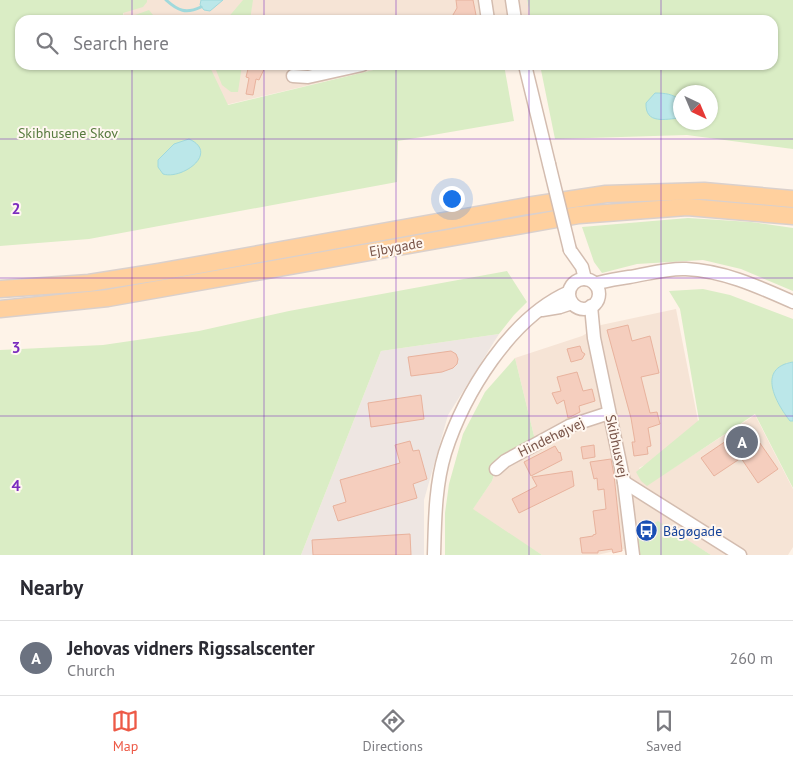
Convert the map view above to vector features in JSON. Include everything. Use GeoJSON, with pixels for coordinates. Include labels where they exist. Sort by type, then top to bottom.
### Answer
{"type":"FeatureCollection","features":[{"type":"Feature","properties":{"kind":"main road","name":"Ejbygade"},"geometry":{"type":"LineString","coordinates":[[0,289],[89,283],[606,194],[704,191],[793,199]]}},
{"type":"Feature","properties":{"kind":"main road","name":"Ejbygade"},"geometry":{"type":"LineString","coordinates":[[0,308],[108,298],[579,215],[688,206],[793,216]]}},
{"type":"Feature","properties":{"kind":"street"},"geometry":{"type":"LineString","coordinates":[[485,0],[487,15]]}},
{"type":"Feature","properties":{"kind":"street"},"geometry":{"type":"LineString","coordinates":[[512,0],[514,15]]}},
{"type":"Feature","properties":{"kind":"street"},"geometry":{"type":"LineString","coordinates":[[293,76],[308,77],[340,70]]}},
{"type":"Feature","properties":{"kind":"street","name":"Skibhusvej"},"geometry":{"type":"LineString","coordinates":[[526,70],[570,250],[582,267],[585,320],[594,338],[610,413],[624,482],[633,555]]}},
{"type":"Feature","properties":{"kind":"street"},"geometry":{"type":"LineString","coordinates":[[434,555],[437,493],[445,455],[460,414],[492,362],[509,340],[557,297],[584,294],[608,280],[627,278],[656,271],[686,269],[744,280],[793,302]]}},
{"type":"Feature","properties":{"kind":"street","name":"Hindehøjvej"},"geometry":{"type":"LineString","coordinates":[[496,469],[505,461],[569,426],[610,413]]}},
{"type":"Feature","properties":{"kind":"street"},"geometry":{"type":"LineString","coordinates":[[624,482],[740,555]]}},
{"type":"Feature","properties":{"kind":"shaded area"},"geometry":{"type":"Polygon","coordinates":[[[120,0],[527,0],[530,15],[124,15],[120,0]]]}},
{"type":"Feature","properties":{"kind":"shaded area"},"geometry":{"type":"Polygon","coordinates":[[[137,70],[373,70],[150,123],[137,70]]]}},
{"type":"Feature","properties":{"kind":"shaded area"},"geometry":{"type":"Polygon","coordinates":[[[676,309],[701,436],[639,468],[650,483],[755,415],[793,489],[793,547],[788,555],[711,555],[658,522],[636,532],[640,555],[626,555],[624,549],[597,555],[542,555],[472,510],[492,481],[499,460],[535,440],[515,358],[582,336],[601,325],[676,309]]]}},
{"type":"Feature","properties":{"kind":"shaded area"},"geometry":{"type":"Polygon","coordinates":[[[499,334],[448,415],[424,500],[424,555],[301,555],[381,351],[499,334]]]}},
{"type":"Feature","properties":{"kind":"green space","name":"Skibhusene Skov"},"geometry":{"type":"Polygon","coordinates":[[[0,0],[147,0],[143,7],[123,13],[123,15],[15,15],[15,70],[211,70],[228,105],[373,70],[505,70],[514,121],[398,141],[397,182],[89,239],[0,246],[0,0]]]}},
{"type":"Feature","properties":{"kind":"green space"},"geometry":{"type":"Polygon","coordinates":[[[243,0],[253,0],[251,15],[230,15],[243,0]]]}},
{"type":"Feature","properties":{"kind":"green space"},"geometry":{"type":"Polygon","coordinates":[[[527,0],[793,0],[793,149],[687,135],[555,139],[541,70],[778,70],[778,15],[530,15],[527,0]]]}},
{"type":"Feature","properties":{"kind":"green space"},"geometry":{"type":"Polygon","coordinates":[[[149,10],[153,15],[135,15],[149,10]]]}},
{"type":"Feature","properties":{"kind":"green space"},"geometry":{"type":"Polygon","coordinates":[[[216,70],[241,70],[238,92],[231,92],[222,85],[216,70]]]}},
{"type":"Feature","properties":{"kind":"green space"},"geometry":{"type":"Polygon","coordinates":[[[688,218],[751,222],[793,228],[793,291],[741,269],[703,260],[637,264],[602,273],[594,262],[582,227],[688,218]]]}},
{"type":"Feature","properties":{"kind":"green space"},"geometry":{"type":"Polygon","coordinates":[[[507,271],[527,302],[499,334],[381,351],[301,555],[0,555],[0,350],[103,345],[199,331],[289,311],[507,271]]]}},
{"type":"Feature","properties":{"kind":"green space"},"geometry":{"type":"Polygon","coordinates":[[[703,289],[730,295],[793,319],[793,362],[786,363],[790,421],[793,421],[793,488],[755,414],[647,486],[641,481],[636,472],[699,420],[680,309],[669,291],[703,289]]]}},
{"type":"Feature","properties":{"kind":"green space"},"geometry":{"type":"Polygon","coordinates":[[[515,358],[535,440],[499,460],[492,481],[473,509],[542,555],[445,555],[445,513],[449,484],[463,434],[485,392],[515,358]]]}},
{"type":"Feature","properties":{"kind":"green space"},"geometry":{"type":"Polygon","coordinates":[[[658,521],[711,555],[640,555],[636,532],[658,521]]]}},
{"type":"Feature","properties":{"kind":"water"},"geometry":{"type":"Polygon","coordinates":[[[201,0],[223,0],[210,11],[204,10],[200,5],[201,0]]]}},
{"type":"Feature","properties":{"kind":"water"},"geometry":{"type":"Polygon","coordinates":[[[655,93],[673,95],[673,118],[653,118],[649,115],[646,103],[655,93]]]}},
{"type":"Feature","properties":{"kind":"water"},"geometry":{"type":"Polygon","coordinates":[[[189,139],[198,145],[201,151],[195,164],[179,173],[163,174],[158,167],[158,160],[174,144],[189,139]]]}},
{"type":"Feature","properties":{"kind":"water"},"geometry":{"type":"Polygon","coordinates":[[[793,362],[793,421],[790,421],[775,396],[772,379],[775,371],[793,362]]]}},
{"type":"Feature","properties":{"kind":"building"},"geometry":{"type":"Polygon","coordinates":[[[456,0],[473,0],[476,15],[453,15],[457,8],[456,0]]]}},
{"type":"Feature","properties":{"kind":"building"},"geometry":{"type":"Polygon","coordinates":[[[248,70],[264,70],[259,80],[256,79],[253,95],[246,94],[249,78],[246,77],[248,70]]]}},
{"type":"Feature","properties":{"kind":"building"},"geometry":{"type":"Polygon","coordinates":[[[628,325],[632,341],[650,336],[659,373],[641,377],[650,413],[657,412],[660,424],[648,428],[651,446],[647,447],[648,454],[634,456],[632,442],[635,442],[631,418],[607,330],[628,325]]]}},
{"type":"Feature","properties":{"kind":"building"},"geometry":{"type":"Polygon","coordinates":[[[580,346],[585,354],[582,359],[571,362],[567,349],[580,346]]]}},
{"type":"Feature","properties":{"kind":"building"},"geometry":{"type":"Polygon","coordinates":[[[451,351],[456,354],[458,359],[457,364],[453,368],[442,372],[411,376],[408,357],[451,351]]]}},
{"type":"Feature","properties":{"kind":"building"},"geometry":{"type":"Polygon","coordinates":[[[577,372],[583,391],[592,389],[595,401],[579,406],[580,412],[568,418],[564,400],[557,404],[552,393],[561,391],[557,377],[577,372]]]}},
{"type":"Feature","properties":{"kind":"building"},"geometry":{"type":"Polygon","coordinates":[[[421,395],[424,419],[371,427],[368,403],[421,395]]]}},
{"type":"Feature","properties":{"kind":"building"},"geometry":{"type":"Polygon","coordinates":[[[748,426],[778,469],[758,483],[741,458],[714,476],[701,458],[748,426]]]}},
{"type":"Feature","properties":{"kind":"building"},"geometry":{"type":"Polygon","coordinates":[[[410,441],[413,451],[419,450],[427,479],[413,484],[417,498],[338,521],[333,506],[346,502],[340,480],[400,463],[395,445],[410,441]]]}},
{"type":"Feature","properties":{"kind":"building"},"geometry":{"type":"Polygon","coordinates":[[[594,445],[595,457],[583,459],[581,447],[594,445]]]}},
{"type":"Feature","properties":{"kind":"building"},"geometry":{"type":"Polygon","coordinates":[[[555,446],[560,452],[562,460],[531,476],[524,462],[555,446]]]}},
{"type":"Feature","properties":{"kind":"building"},"geometry":{"type":"Polygon","coordinates":[[[611,459],[622,551],[613,553],[612,549],[598,551],[598,553],[582,553],[580,538],[596,534],[593,511],[606,509],[604,489],[598,490],[597,478],[594,479],[590,462],[611,459]]]}},
{"type":"Feature","properties":{"kind":"building"},"geometry":{"type":"Polygon","coordinates":[[[572,471],[574,486],[519,513],[512,499],[537,486],[532,477],[572,471]]]}},
{"type":"Feature","properties":{"kind":"building"},"geometry":{"type":"Polygon","coordinates":[[[410,534],[411,555],[313,555],[312,540],[410,534]]]}},
{"type":"Feature","properties":{"kind":"waterway"},"geometry":{"type":"LineString","coordinates":[[166,0],[174,7],[186,11],[201,7]]}},
{"type":"Feature","properties":{"kind":"place","name":"Jehovas vidners Rigssalscenter"},"geometry":{"type":"Point","coordinates":[742,442]}},
{"type":"Feature","properties":{"kind":"place","name":"Bågøgade"},"geometry":{"type":"Point","coordinates":[647,531]}}]}
